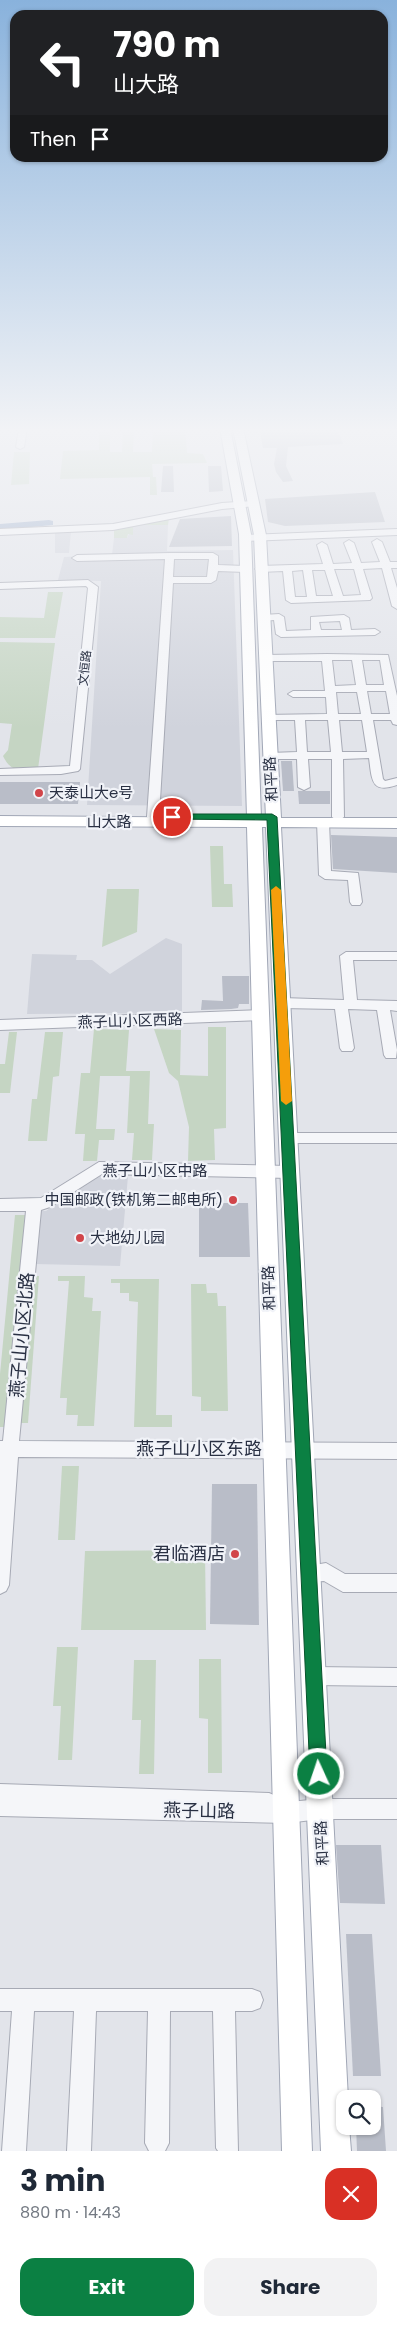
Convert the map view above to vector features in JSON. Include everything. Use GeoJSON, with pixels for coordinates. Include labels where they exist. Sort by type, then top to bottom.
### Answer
{"type":"FeatureCollection","features":[{"type":"Feature","properties":{"kind":"main road","name":"和平路"},"geometry":{"type":"LineString","coordinates":[[244,528],[263,820],[282,1003],[336,2151]]}},
{"type":"Feature","properties":{"kind":"main road","name":"和平路"},"geometry":{"type":"LineString","coordinates":[[258,528],[270,756],[263,820],[260,1015],[298,2151]]}},
{"type":"Feature","properties":{"kind":"main road","name":"山大路"},"geometry":{"type":"LineString","coordinates":[[0,816],[153,816],[397,823]]}},
{"type":"Feature","properties":{"kind":"main road","name":"山大路"},"geometry":{"type":"LineString","coordinates":[[0,821],[397,818]]}},
{"type":"Feature","properties":{"kind":"street"},"geometry":{"type":"LineString","coordinates":[[0,532],[49,528]]}},
{"type":"Feature","properties":{"kind":"street"},"geometry":{"type":"LineString","coordinates":[[245,536],[397,530]]}},
{"type":"Feature","properties":{"kind":"street"},"geometry":{"type":"LineString","coordinates":[[377,542],[386,565],[397,606]]}},
{"type":"Feature","properties":{"kind":"street"},"geometry":{"type":"LineString","coordinates":[[287,568],[291,600],[367,598],[349,543]]}},
{"type":"Feature","properties":{"kind":"street"},"geometry":{"type":"LineString","coordinates":[[322,545],[338,598]]}},
{"type":"Feature","properties":{"kind":"street"},"geometry":{"type":"LineString","coordinates":[[153,816],[170,556]]}},
{"type":"Feature","properties":{"kind":"street"},"geometry":{"type":"LineString","coordinates":[[76,558],[213,556],[214,568],[211,580],[168,580]]}},
{"type":"Feature","properties":{"kind":"street"},"geometry":{"type":"LineString","coordinates":[[260,569],[397,565]]}},
{"type":"Feature","properties":{"kind":"street"},"geometry":{"type":"LineString","coordinates":[[214,568],[245,569]]}},
{"type":"Feature","properties":{"kind":"street"},"geometry":{"type":"LineString","coordinates":[[307,568],[312,599]]}},
{"type":"Feature","properties":{"kind":"street","name":"文恒路"},"geometry":{"type":"LineString","coordinates":[[0,586],[88,583],[94,587],[74,769],[0,772]]}},
{"type":"Feature","properties":{"kind":"street"},"geometry":{"type":"LineString","coordinates":[[263,618],[279,617],[281,634],[375,632]]}},
{"type":"Feature","properties":{"kind":"street"},"geometry":{"type":"LineString","coordinates":[[316,633],[314,619],[344,618],[347,632]]}},
{"type":"Feature","properties":{"kind":"street"},"geometry":{"type":"LineString","coordinates":[[327,657],[336,755],[338,818]]}},
{"type":"Feature","properties":{"kind":"street"},"geometry":{"type":"LineString","coordinates":[[356,657],[378,780],[383,786],[397,781]]}},
{"type":"Feature","properties":{"kind":"street"},"geometry":{"type":"LineString","coordinates":[[264,658],[384,657],[397,719],[367,717],[268,718]]}},
{"type":"Feature","properties":{"kind":"street"},"geometry":{"type":"LineString","coordinates":[[293,694],[362,688],[390,688]]}},
{"type":"Feature","properties":{"kind":"street"},"geometry":{"type":"LineString","coordinates":[[300,718],[304,787]]}},
{"type":"Feature","properties":{"kind":"street"},"geometry":{"type":"LineString","coordinates":[[270,756],[374,755]]}},
{"type":"Feature","properties":{"kind":"street"},"geometry":{"type":"LineString","coordinates":[[323,822],[326,875],[354,876],[356,902]]}},
{"type":"Feature","properties":{"kind":"street"},"geometry":{"type":"LineString","coordinates":[[347,1048],[346,956],[397,956]]}},
{"type":"Feature","properties":{"kind":"street"},"geometry":{"type":"LineString","coordinates":[[282,1003],[397,1006]]}},
{"type":"Feature","properties":{"kind":"street"},"geometry":{"type":"LineString","coordinates":[[383,1005],[391,1055]]}},
{"type":"Feature","properties":{"kind":"street","name":"燕子山小区西路"},"geometry":{"type":"LineString","coordinates":[[0,1025],[260,1015]]}},
{"type":"Feature","properties":{"kind":"street"},"geometry":{"type":"LineString","coordinates":[[288,1138],[397,1138]]}},
{"type":"Feature","properties":{"kind":"street","name":"燕子山小区中路"},"geometry":{"type":"LineString","coordinates":[[0,1205],[34,1205],[45,1203],[99,1168],[290,1172]]}},
{"type":"Feature","properties":{"kind":"street","name":"燕子山小区北路"},"geometry":{"type":"LineString","coordinates":[[0,1585],[6,1449],[11,1441],[34,1205]]}},
{"type":"Feature","properties":{"kind":"street","name":"燕子山小区东路"},"geometry":{"type":"LineString","coordinates":[[6,1449],[397,1451]]}},
{"type":"Feature","properties":{"kind":"street"},"geometry":{"type":"LineString","coordinates":[[309,1572],[326,1572],[343,1582],[397,1583]]}},
{"type":"Feature","properties":{"kind":"street"},"geometry":{"type":"LineString","coordinates":[[314,1676],[397,1677]]}},
{"type":"Feature","properties":{"kind":"street","name":"燕子山路"},"geometry":{"type":"LineString","coordinates":[[0,1794],[287,1808]]}},
{"type":"Feature","properties":{"kind":"street","name":"燕子山路"},"geometry":{"type":"LineString","coordinates":[[0,1806],[287,1808],[397,1803]]}},
{"type":"Feature","properties":{"kind":"street","name":"燕子山路"},"geometry":{"type":"LineString","coordinates":[[320,1806],[397,1809]]}},
{"type":"Feature","properties":{"kind":"street"},"geometry":{"type":"LineString","coordinates":[[0,2000],[252,2000]]}},
{"type":"Feature","properties":{"kind":"street"},"geometry":{"type":"LineString","coordinates":[[14,2151],[24,2000]]}},
{"type":"Feature","properties":{"kind":"street"},"geometry":{"type":"LineString","coordinates":[[79,2151],[85,2000]]}},
{"type":"Feature","properties":{"kind":"street"},"geometry":{"type":"LineString","coordinates":[[156,2143],[159,2000]]}},
{"type":"Feature","properties":{"kind":"street"},"geometry":{"type":"LineString","coordinates":[[224,2000],[228,2148]]}},
{"type":"Feature","properties":{"kind":"shaded area"},"geometry":{"type":"Polygon","coordinates":[[[131,528],[168,528],[167,551],[233,550],[242,806],[87,805],[101,581],[58,580],[64,557],[112,555],[114,538],[127,538],[131,528]]]}},
{"type":"Feature","properties":{"kind":"shaded area"},"geometry":{"type":"Polygon","coordinates":[[[71,531],[69,553],[55,553],[55,532],[71,531]]]}},
{"type":"Feature","properties":{"kind":"shaded area"},"geometry":{"type":"Polygon","coordinates":[[[166,938],[182,944],[182,1013],[27,1014],[32,954],[77,955],[76,960],[92,960],[110,974],[166,938]]]}},
{"type":"Feature","properties":{"kind":"shaded area","name":"大地幼儿园"},"geometry":{"type":"Polygon","coordinates":[[[96,1175],[128,1176],[120,1266],[35,1264],[40,1211],[46,1211],[96,1175]]]}},
{"type":"Feature","properties":{"kind":"green space"},"geometry":{"type":"Polygon","coordinates":[[[114,528],[133,528],[133,535],[128,534],[127,538],[114,538],[114,528]]]}},
{"type":"Feature","properties":{"kind":"green space"},"geometry":{"type":"Polygon","coordinates":[[[48,592],[63,592],[55,638],[0,638],[0,617],[44,618],[48,592]]]}},
{"type":"Feature","properties":{"kind":"green space"},"geometry":{"type":"Polygon","coordinates":[[[0,642],[55,643],[38,769],[21,770],[13,768],[6,762],[3,756],[8,750],[12,724],[0,723],[0,642]]]}},
{"type":"Feature","properties":{"kind":"green space"},"geometry":{"type":"Polygon","coordinates":[[[210,846],[223,846],[224,884],[232,884],[233,907],[212,907],[210,846]]]}},
{"type":"Feature","properties":{"kind":"green space"},"geometry":{"type":"Polygon","coordinates":[[[107,889],[139,889],[137,932],[102,947],[107,889]]]}},
{"type":"Feature","properties":{"kind":"green space"},"geometry":{"type":"Polygon","coordinates":[[[208,1027],[226,1027],[226,1128],[214,1129],[215,1160],[188,1161],[189,1127],[178,1081],[169,1073],[154,1029],[181,1030],[180,1075],[208,1076],[208,1027]]]}},
{"type":"Feature","properties":{"kind":"green space"},"geometry":{"type":"Polygon","coordinates":[[[94,1029],[129,1030],[126,1071],[150,1071],[148,1124],[154,1124],[152,1160],[132,1160],[134,1133],[127,1133],[130,1076],[100,1076],[96,1129],[115,1129],[114,1140],[99,1140],[97,1161],[83,1161],[85,1134],[75,1134],[81,1073],[90,1073],[94,1029]]]}},
{"type":"Feature","properties":{"kind":"green space"},"geometry":{"type":"Polygon","coordinates":[[[9,1032],[17,1032],[10,1093],[0,1093],[0,1064],[5,1064],[9,1032]]]}},
{"type":"Feature","properties":{"kind":"green space"},"geometry":{"type":"Polygon","coordinates":[[[45,1032],[63,1032],[59,1076],[53,1077],[47,1141],[28,1141],[32,1099],[37,1099],[45,1032]]]}},
{"type":"Feature","properties":{"kind":"green space"},"geometry":{"type":"Polygon","coordinates":[[[15,1215],[25,1215],[6,1427],[0,1427],[0,1374],[15,1215]]]}},
{"type":"Feature","properties":{"kind":"green space"},"geometry":{"type":"Polygon","coordinates":[[[30,1276],[39,1276],[28,1423],[17,1423],[30,1276]]]}},
{"type":"Feature","properties":{"kind":"green space"},"geometry":{"type":"Polygon","coordinates":[[[58,1276],[85,1276],[84,1297],[93,1298],[92,1311],[101,1311],[94,1426],[77,1426],[78,1415],[66,1415],[67,1398],[60,1398],[69,1281],[58,1281],[58,1276]]]}},
{"type":"Feature","properties":{"kind":"green space"},"geometry":{"type":"Polygon","coordinates":[[[111,1279],[159,1279],[156,1415],[172,1415],[172,1427],[134,1427],[138,1302],[129,1301],[129,1293],[120,1293],[120,1283],[111,1283],[111,1279]]]}},
{"type":"Feature","properties":{"kind":"green space"},"geometry":{"type":"Polygon","coordinates":[[[191,1284],[206,1284],[207,1293],[217,1293],[218,1306],[226,1306],[228,1411],[201,1411],[201,1397],[192,1396],[191,1284]]]}},
{"type":"Feature","properties":{"kind":"green space"},"geometry":{"type":"Polygon","coordinates":[[[62,1466],[79,1466],[75,1540],[58,1540],[62,1466]]]}},
{"type":"Feature","properties":{"kind":"green space"},"geometry":{"type":"Polygon","coordinates":[[[205,1550],[206,1630],[81,1630],[85,1551],[205,1550]]]}},
{"type":"Feature","properties":{"kind":"green space"},"geometry":{"type":"Polygon","coordinates":[[[57,1647],[78,1647],[72,1760],[58,1760],[61,1706],[53,1706],[57,1647]]]}},
{"type":"Feature","properties":{"kind":"green space"},"geometry":{"type":"Polygon","coordinates":[[[199,1659],[221,1659],[222,1773],[208,1773],[208,1719],[199,1718],[199,1659]]]}},
{"type":"Feature","properties":{"kind":"green space"},"geometry":{"type":"Polygon","coordinates":[[[134,1660],[156,1660],[154,1774],[139,1774],[141,1720],[132,1720],[134,1660]]]}},
{"type":"Feature","properties":{"kind":"building"},"geometry":{"type":"Polygon","coordinates":[[[176,528],[231,528],[232,546],[169,547],[176,528]]]}},
{"type":"Feature","properties":{"kind":"building"},"geometry":{"type":"Polygon","coordinates":[[[281,761],[292,761],[294,791],[283,791],[281,761]]]}},
{"type":"Feature","properties":{"kind":"building","name":"天泰山大e号"},"geometry":{"type":"Polygon","coordinates":[[[0,782],[80,782],[78,804],[0,804],[0,782]]]}},
{"type":"Feature","properties":{"kind":"building"},"geometry":{"type":"Polygon","coordinates":[[[298,791],[330,791],[330,804],[299,804],[298,791]]]}},
{"type":"Feature","properties":{"kind":"building"},"geometry":{"type":"Polygon","coordinates":[[[331,835],[397,837],[397,873],[333,869],[331,835]]]}},
{"type":"Feature","properties":{"kind":"building"},"geometry":{"type":"Polygon","coordinates":[[[222,976],[249,976],[249,1004],[239,1004],[238,1008],[231,1009],[201,1010],[202,1000],[223,1001],[222,976]]]}},
{"type":"Feature","properties":{"kind":"building"},"geometry":{"type":"Polygon","coordinates":[[[199,1203],[248,1203],[250,1257],[199,1257],[199,1203]]]}},
{"type":"Feature","properties":{"kind":"building","name":"君临酒店"},"geometry":{"type":"Polygon","coordinates":[[[212,1484],[257,1484],[259,1625],[210,1624],[212,1484]]]}},
{"type":"Feature","properties":{"kind":"building"},"geometry":{"type":"Polygon","coordinates":[[[336,1845],[381,1845],[385,1904],[340,1903],[336,1845]]]}},
{"type":"Feature","properties":{"kind":"building"},"geometry":{"type":"Polygon","coordinates":[[[346,1934],[372,1934],[381,2076],[353,2076],[346,1934]]]}},
{"type":"Feature","properties":{"kind":"building"},"geometry":{"type":"Polygon","coordinates":[[[381,2107],[383,2107],[386,2151],[357,2151],[356,2135],[381,2135],[381,2107]]]}},
{"type":"Feature","properties":{"kind":"slow traffic"},"geometry":{"type":"LineString","coordinates":[[276,890],[286,1101]]}},
{"type":"Feature","properties":{"kind":"place","name":"天泰山大e号"},"geometry":{"type":"Point","coordinates":[39,793]}},
{"type":"Feature","properties":{"kind":"place","name":"中国邮政(铁机第二邮电所)"},"geometry":{"type":"Point","coordinates":[233,1200]}},
{"type":"Feature","properties":{"kind":"place","name":"大地幼儿园"},"geometry":{"type":"Point","coordinates":[80,1238]}},
{"type":"Feature","properties":{"kind":"place","name":"君临酒店"},"geometry":{"type":"Point","coordinates":[235,1554]}},
{"type":"Feature","properties":{"kind":"route"},"geometry":{"type":"LineString","coordinates":[[172,817],[272,817],[319,1774]]}}]}
